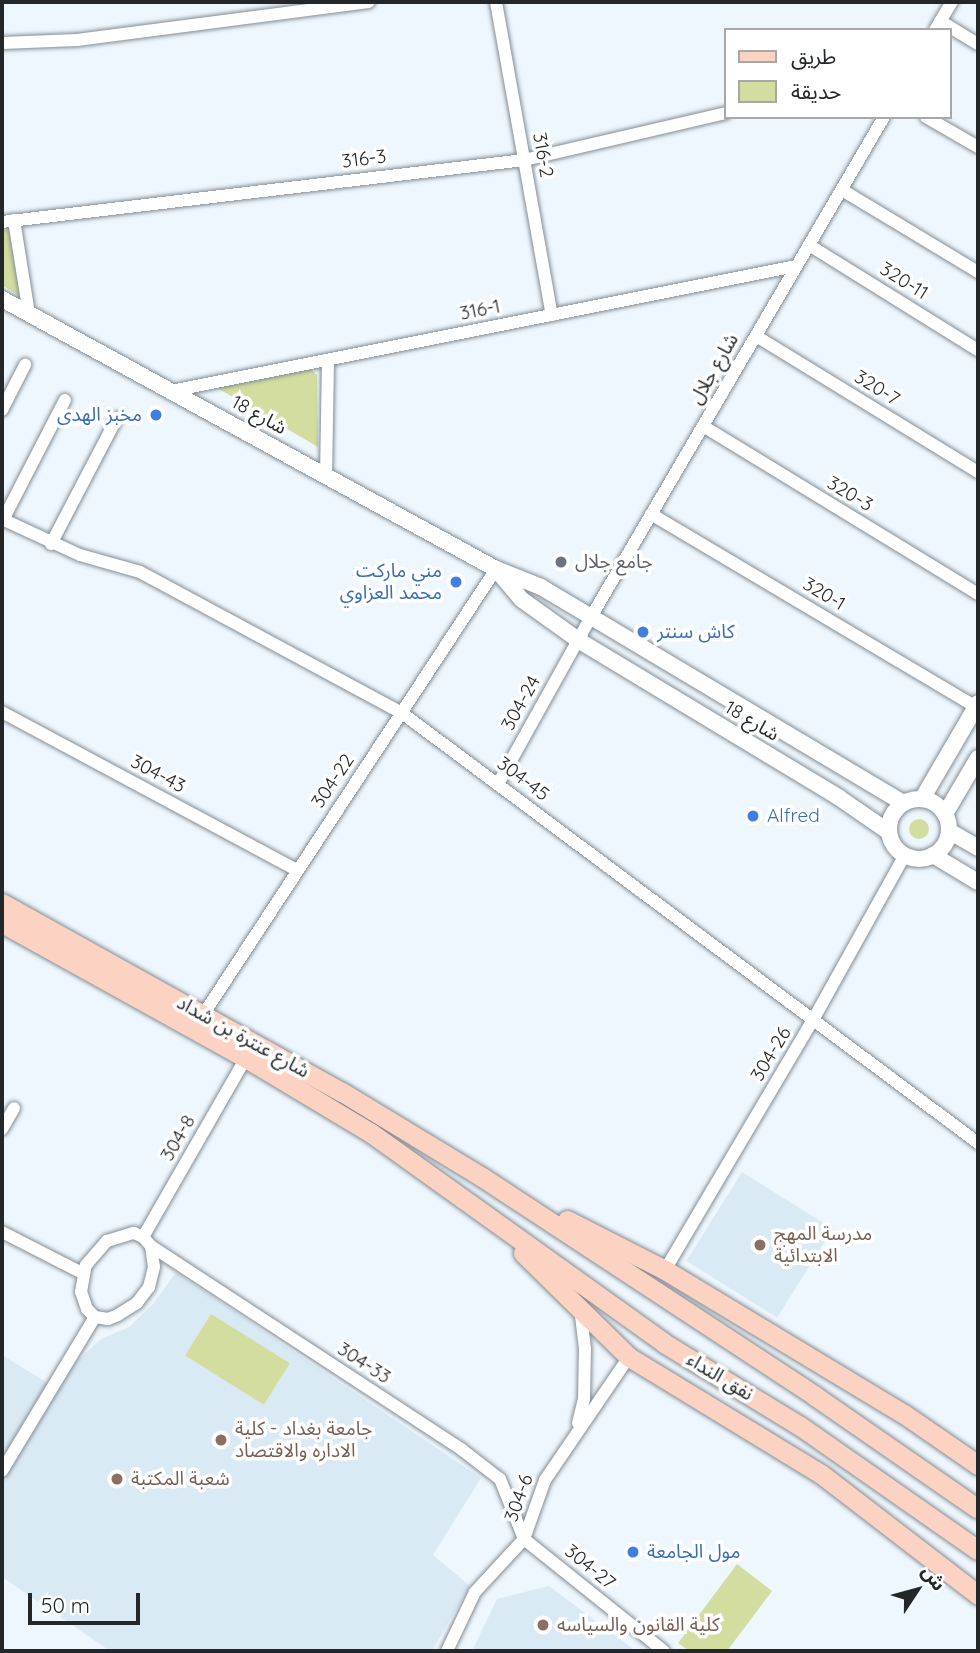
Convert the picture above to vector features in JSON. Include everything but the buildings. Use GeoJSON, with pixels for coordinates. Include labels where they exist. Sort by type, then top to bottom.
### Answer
{"type":"FeatureCollection","features":[{"type":"Feature","properties":{"kind":"main road","name":"شارع عنترة بن شداد"},"geometry":{"type":"LineString","coordinates":[[2,903],[342,1092],[482,1177]]}},
{"type":"Feature","properties":{"kind":"main road","name":"شارع عنترة بن شداد"},"geometry":{"type":"LineString","coordinates":[[2,923],[246,1058],[370,1133],[467,1199]]}},
{"type":"Feature","properties":{"kind":"main road"},"geometry":{"type":"LineString","coordinates":[[482,1177],[665,1270],[904,1414],[978,1465]]}},
{"type":"Feature","properties":{"kind":"main road","name":"نفق النداء"},"geometry":{"type":"LineString","coordinates":[[482,1177],[803,1388],[978,1509]]}},
{"type":"Feature","properties":{"kind":"main road"},"geometry":{"type":"LineString","coordinates":[[467,1199],[629,1356],[821,1474],[978,1595]]}},
{"type":"Feature","properties":{"kind":"main road","name":"نفق النداء"},"geometry":{"type":"LineString","coordinates":[[467,1199],[664,1343],[800,1426],[978,1550]]}},
{"type":"Feature","properties":{"kind":"street"},"geometry":{"type":"LineString","coordinates":[[2,43],[77,40],[369,2]]}},
{"type":"Feature","properties":{"kind":"street","name":"316-2"},"geometry":{"type":"LineString","coordinates":[[496,2],[552,315]]}},
{"type":"Feature","properties":{"kind":"street"},"geometry":{"type":"LineString","coordinates":[[938,25],[952,2]]}},
{"type":"Feature","properties":{"kind":"street"},"geometry":{"type":"LineString","coordinates":[[952,32],[978,44]]}},
{"type":"Feature","properties":{"kind":"street","name":"316-3"},"geometry":{"type":"LineString","coordinates":[[8,221],[524,160],[724,113]]}},
{"type":"Feature","properties":{"kind":"street","name":"شارع جلال"},"geometry":{"type":"LineString","coordinates":[[578,640],[883,119]]}},
{"type":"Feature","properties":{"kind":"street"},"geometry":{"type":"LineString","coordinates":[[929,119],[978,147]]}},
{"type":"Feature","properties":{"kind":"street"},"geometry":{"type":"LineString","coordinates":[[842,190],[978,272]]}},
{"type":"Feature","properties":{"kind":"street"},"geometry":{"type":"LineString","coordinates":[[8,221],[29,314]]}},
{"type":"Feature","properties":{"kind":"street","name":"320-11"},"geometry":{"type":"LineString","coordinates":[[809,245],[978,350]]}},
{"type":"Feature","properties":{"kind":"street","name":"316-1"},"geometry":{"type":"LineString","coordinates":[[171,391],[796,266]]}},
{"type":"Feature","properties":{"kind":"street","name":"شارع 18"},"geometry":{"type":"LineString","coordinates":[[2,299],[496,569],[541,587],[903,803]]}},
{"type":"Feature","properties":{"kind":"street","name":"320-7"},"geometry":{"type":"LineString","coordinates":[[756,336],[978,472]]}},
{"type":"Feature","properties":{"kind":"street"},"geometry":{"type":"LineString","coordinates":[[326,476],[328,360]]}},
{"type":"Feature","properties":{"kind":"street"},"geometry":{"type":"LineString","coordinates":[[2,410],[25,365]]}},
{"type":"Feature","properties":{"kind":"street"},"geometry":{"type":"LineString","coordinates":[[2,519],[65,400]]}},
{"type":"Feature","properties":{"kind":"street"},"geometry":{"type":"LineString","coordinates":[[51,544],[117,418]]}},
{"type":"Feature","properties":{"kind":"street","name":"320-3"},"geometry":{"type":"LineString","coordinates":[[703,426],[978,594]]}},
{"type":"Feature","properties":{"kind":"street","name":"320-1"},"geometry":{"type":"LineString","coordinates":[[651,514],[977,705]]}},
{"type":"Feature","properties":{"kind":"street","name":"304-45"},"geometry":{"type":"LineString","coordinates":[[2,519],[51,544],[140,572],[402,713],[978,1143]]}},
{"type":"Feature","properties":{"kind":"street","name":"شارع 18"},"geometry":{"type":"LineString","coordinates":[[496,569],[521,599],[578,640],[838,797],[889,832]]}},
{"type":"Feature","properties":{"kind":"street","name":"304-22"},"geometry":{"type":"LineString","coordinates":[[203,1015],[496,569]]}},
{"type":"Feature","properties":{"kind":"street","name":"304-24"},"geometry":{"type":"LineString","coordinates":[[498,784],[578,640]]}},
{"type":"Feature","properties":{"kind":"street"},"geometry":{"type":"LineString","coordinates":[[922,799],[977,705]]}},
{"type":"Feature","properties":{"kind":"street","name":"304-43"},"geometry":{"type":"LineString","coordinates":[[2,712],[297,870]]}},
{"type":"Feature","properties":{"kind":"street"},"geometry":{"type":"LineString","coordinates":[[945,814],[978,758]]}},
{"type":"Feature","properties":{"kind":"street"},"geometry":{"type":"LineString","coordinates":[[922,799],[935,803],[945,814],[949,831],[944,845],[933,855],[919,859],[905,855],[894,845],[889,832],[892,816],[903,803],[922,799]]}},
{"type":"Feature","properties":{"kind":"street"},"geometry":{"type":"LineString","coordinates":[[949,831],[978,849]]}},
{"type":"Feature","properties":{"kind":"street","name":"304-26"},"geometry":{"type":"LineString","coordinates":[[665,1270],[813,1020],[905,855]]}},
{"type":"Feature","properties":{"kind":"street"},"geometry":{"type":"LineString","coordinates":[[933,855],[978,881]]}},
{"type":"Feature","properties":{"kind":"street","name":"304-8"},"geometry":{"type":"LineString","coordinates":[[147,1241],[246,1058]]}},
{"type":"Feature","properties":{"kind":"street"},"geometry":{"type":"LineString","coordinates":[[2,1129],[14,1108]]}},
{"type":"Feature","properties":{"kind":"street"},"geometry":{"type":"LineString","coordinates":[[2,1232],[82,1273]]}},
{"type":"Feature","properties":{"kind":"street"},"geometry":{"type":"LineString","coordinates":[[124,1234],[147,1241],[153,1277],[144,1296],[118,1315],[108,1319],[95,1317],[83,1300],[82,1273],[94,1252],[107,1241],[124,1234]]}},
{"type":"Feature","properties":{"kind":"street","name":"304-33"},"geometry":{"type":"LineString","coordinates":[[147,1241],[461,1449],[500,1479],[524,1539]]}},
{"type":"Feature","properties":{"kind":"street"},"geometry":{"type":"LineString","coordinates":[[576,1430],[584,1399],[585,1349],[580,1307]]}},
{"type":"Feature","properties":{"kind":"street"},"geometry":{"type":"LineString","coordinates":[[2,1471],[95,1317]]}},
{"type":"Feature","properties":{"kind":"street","name":"304-6"},"geometry":{"type":"LineString","coordinates":[[447,1651],[475,1592],[524,1539],[545,1480],[576,1430],[629,1356]]}},
{"type":"Feature","properties":{"kind":"street","name":"304-27"},"geometry":{"type":"LineString","coordinates":[[524,1539],[664,1651]]}},
{"type":"Feature","properties":{"kind":"shaded area","name":"مدرسة المهج الابتدائية"},"geometry":{"type":"Polygon","coordinates":[[[742,1172],[833,1229],[777,1318],[686,1261],[742,1172]]]}},
{"type":"Feature","properties":{"kind":"shaded area","name":"جامعة بغداد - كلية الاداره والاقتصاد"},"geometry":{"type":"Polygon","coordinates":[[[176,1272],[481,1478],[433,1555],[470,1586],[432,1651],[110,1651],[2,1577],[2,1355],[51,1385],[101,1339],[129,1327],[153,1304],[176,1272]]]}},
{"type":"Feature","properties":{"kind":"shaded area","name":"كلية القانون والسياسه"},"geometry":{"type":"Polygon","coordinates":[[[549,1586],[636,1651],[472,1651],[497,1599],[549,1586]]]}},
{"type":"Feature","properties":{"kind":"green space"},"geometry":{"type":"Polygon","coordinates":[[[2,230],[9,230],[20,296],[2,285],[2,230]]]}},
{"type":"Feature","properties":{"kind":"green space"},"geometry":{"type":"Polygon","coordinates":[[[308,366],[317,375],[318,447],[214,386],[308,366]]]}},
{"type":"Feature","properties":{"kind":"green space"},"geometry":{"type":"Polygon","coordinates":[[[915,819],[923,819],[929,829],[923,839],[915,839],[909,833],[909,825],[915,819]]]}},
{"type":"Feature","properties":{"kind":"green space"},"geometry":{"type":"Polygon","coordinates":[[[211,1314],[290,1363],[264,1405],[185,1356],[211,1314]]]}},
{"type":"Feature","properties":{"kind":"green space"},"geometry":{"type":"Polygon","coordinates":[[[737,1564],[772,1591],[727,1651],[689,1651],[678,1643],[737,1564]]]}},
{"type":"Feature","properties":{"kind":"place","name":"مخبز الهدى"},"geometry":{"type":"Point","coordinates":[156,415]}},
{"type":"Feature","properties":{"kind":"place","name":"جامع جلال"},"geometry":{"type":"Point","coordinates":[561,562]}},
{"type":"Feature","properties":{"kind":"place","name":"مني ماركت محمد العزاوي"},"geometry":{"type":"Point","coordinates":[456,582]}},
{"type":"Feature","properties":{"kind":"place","name":"كاش سنتر"},"geometry":{"type":"Point","coordinates":[643,632]}},
{"type":"Feature","properties":{"kind":"place","name":"Alfred"},"geometry":{"type":"Point","coordinates":[753,816]}},
{"type":"Feature","properties":{"kind":"place","name":"مدرسة المهج الابتدائية"},"geometry":{"type":"Point","coordinates":[760,1245]}},
{"type":"Feature","properties":{"kind":"place","name":"جامعة بغداد - كلية الاداره والاقتصاد"},"geometry":{"type":"Point","coordinates":[221,1440]}},
{"type":"Feature","properties":{"kind":"place","name":"شعبة المكتبة"},"geometry":{"type":"Point","coordinates":[117,1479]}},
{"type":"Feature","properties":{"kind":"place","name":"مول الجامعة"},"geometry":{"type":"Point","coordinates":[633,1552]}},
{"type":"Feature","properties":{"kind":"place","name":"كلية القانون والسياسه"},"geometry":{"type":"Point","coordinates":[543,1625]}}]}
